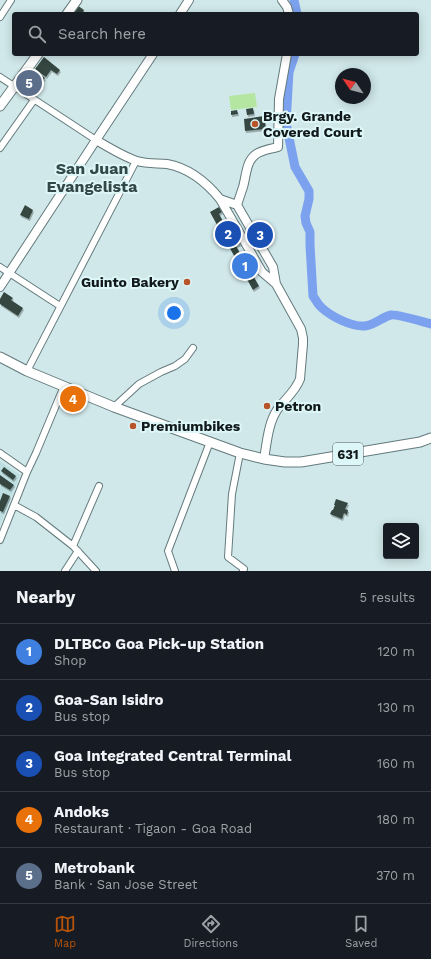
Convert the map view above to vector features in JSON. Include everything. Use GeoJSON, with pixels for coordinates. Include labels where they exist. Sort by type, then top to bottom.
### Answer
{"type":"FeatureCollection","features":[{"type":"Feature","properties":{"kind":"main road"},"geometry":{"type":"LineString","coordinates":[[68,12],[77,0]]}},
{"type":"Feature","properties":{"kind":"main road"},"geometry":{"type":"LineString","coordinates":[[0,106],[37,56]]}},
{"type":"Feature","properties":{"kind":"main road","name":"631"},"geometry":{"type":"LineString","coordinates":[[0,357],[27,371],[114,406],[240,453],[264,459],[301,462],[420,442],[431,438]]}},
{"type":"Feature","properties":{"kind":"street"},"geometry":{"type":"LineString","coordinates":[[0,17],[11,0]]}},
{"type":"Feature","properties":{"kind":"street"},"geometry":{"type":"LineString","coordinates":[[181,12],[189,0]]}},
{"type":"Feature","properties":{"kind":"street"},"geometry":{"type":"LineString","coordinates":[[282,0],[288,12]]}},
{"type":"Feature","properties":{"kind":"street"},"geometry":{"type":"LineString","coordinates":[[0,287],[152,56]]}},
{"type":"Feature","properties":{"kind":"street"},"geometry":{"type":"LineString","coordinates":[[237,205],[248,166],[252,158],[259,152],[278,147],[279,99],[287,56]]}},
{"type":"Feature","properties":{"kind":"street"},"geometry":{"type":"LineString","coordinates":[[0,77],[96,140],[136,161],[147,164],[169,165],[193,174],[220,199],[262,272],[276,284]]}},
{"type":"Feature","properties":{"kind":"street"},"geometry":{"type":"LineString","coordinates":[[0,148],[34,100]]}},
{"type":"Feature","properties":{"kind":"street"},"geometry":{"type":"LineString","coordinates":[[27,371],[136,161]]}},
{"type":"Feature","properties":{"kind":"street"},"geometry":{"type":"LineString","coordinates":[[220,199],[237,205],[273,267],[276,284],[301,329],[303,338],[301,374],[298,384],[274,415],[269,427],[264,459]]}},
{"type":"Feature","properties":{"kind":"street"},"geometry":{"type":"LineString","coordinates":[[0,267],[60,306]]}},
{"type":"Feature","properties":{"kind":"street"},"geometry":{"type":"LineString","coordinates":[[114,406],[140,384],[175,366],[185,359],[193,348]]}},
{"type":"Feature","properties":{"kind":"street"},"geometry":{"type":"LineString","coordinates":[[0,540],[64,386]]}},
{"type":"Feature","properties":{"kind":"street"},"geometry":{"type":"LineString","coordinates":[[175,571],[168,551],[210,442]]}},
{"type":"Feature","properties":{"kind":"street"},"geometry":{"type":"LineString","coordinates":[[240,453],[232,494],[228,558],[244,570],[243,571]]}},
{"type":"Feature","properties":{"kind":"street"},"geometry":{"type":"LineString","coordinates":[[0,454],[27,472]]}},
{"type":"Feature","properties":{"kind":"street"},"geometry":{"type":"LineString","coordinates":[[73,546],[99,486]]}},
{"type":"Feature","properties":{"kind":"street"},"geometry":{"type":"LineString","coordinates":[[14,505],[36,517],[73,546],[96,571]]}},
{"type":"Feature","properties":{"kind":"street"},"geometry":{"type":"LineString","coordinates":[[65,571],[78,551]]}},
{"type":"Feature","properties":{"kind":"shaded area"},"geometry":{"type":"Polygon","coordinates":[[[0,461],[20,475],[0,525],[0,461]]]}},
{"type":"Feature","properties":{"kind":"green space"},"geometry":{"type":"Polygon","coordinates":[[[255,93],[257,107],[231,110],[229,96],[255,93]]]}},
{"type":"Feature","properties":{"kind":"building"},"geometry":{"type":"Polygon","coordinates":[[[77,5],[84,10],[83,12],[72,12],[77,5]]]}},
{"type":"Feature","properties":{"kind":"building"},"geometry":{"type":"Polygon","coordinates":[[[44,57],[60,70],[57,74],[51,70],[46,77],[35,69],[44,57]]]}},
{"type":"Feature","properties":{"kind":"building"},"geometry":{"type":"Polygon","coordinates":[[[35,70],[45,78],[39,85],[41,86],[34,96],[22,87],[35,70]]]}},
{"type":"Feature","properties":{"kind":"building"},"geometry":{"type":"Polygon","coordinates":[[[253,108],[254,114],[247,115],[246,109],[253,108]]]}},
{"type":"Feature","properties":{"kind":"building"},"geometry":{"type":"Polygon","coordinates":[[[237,110],[238,114],[231,115],[231,111],[237,110]]]}},
{"type":"Feature","properties":{"kind":"building","name":"Brgy. Grande Covered Court"},"geometry":{"type":"Polygon","coordinates":[[[264,116],[266,129],[245,131],[244,119],[264,116]]]}},
{"type":"Feature","properties":{"kind":"building"},"geometry":{"type":"Polygon","coordinates":[[[25,205],[33,210],[29,219],[20,215],[25,205]]]}},
{"type":"Feature","properties":{"kind":"building"},"geometry":{"type":"Polygon","coordinates":[[[219,207],[222,212],[219,214],[234,241],[237,239],[240,244],[236,246],[259,286],[253,290],[210,212],[219,207]]]}},
{"type":"Feature","properties":{"kind":"building"},"geometry":{"type":"Polygon","coordinates":[[[4,292],[13,298],[11,300],[23,308],[18,316],[0,304],[0,299],[4,292]]]}},
{"type":"Feature","properties":{"kind":"building"},"geometry":{"type":"Polygon","coordinates":[[[4,467],[16,476],[13,480],[1,471],[4,467]]]}},
{"type":"Feature","properties":{"kind":"building"},"geometry":{"type":"Polygon","coordinates":[[[0,475],[14,485],[10,490],[0,484],[0,475]]]}},
{"type":"Feature","properties":{"kind":"building"},"geometry":{"type":"Polygon","coordinates":[[[3,493],[10,496],[3,512],[0,511],[0,501],[3,493]]]}},
{"type":"Feature","properties":{"kind":"building"},"geometry":{"type":"Polygon","coordinates":[[[336,499],[348,503],[345,509],[348,510],[347,515],[344,513],[342,519],[330,514],[335,505],[336,499]]]}},
{"type":"Feature","properties":{"kind":"waterway"},"geometry":{"type":"LineString","coordinates":[[294,0],[297,12]]}},
{"type":"Feature","properties":{"kind":"waterway"},"geometry":{"type":"LineString","coordinates":[[294,56],[289,72],[286,123],[295,167],[309,191],[309,199],[305,216],[310,232],[313,296],[319,305],[326,311],[342,321],[354,325],[369,325],[391,315],[431,324]]}},
{"type":"Feature","properties":{"kind":"place","name":"Metrobank"},"geometry":{"type":"Point","coordinates":[29,83]}},
{"type":"Feature","properties":{"kind":"place","name":"Brgy. Grande Covered Court"},"geometry":{"type":"Point","coordinates":[255,124]}},
{"type":"Feature","properties":{"kind":"place","name":"Goa-San Isidro"},"geometry":{"type":"Point","coordinates":[228,234]}},
{"type":"Feature","properties":{"kind":"place","name":"Goa Integrated Central Terminal"},"geometry":{"type":"Point","coordinates":[260,235]}},
{"type":"Feature","properties":{"kind":"place","name":"DLTBCo Goa Pick-up Station"},"geometry":{"type":"Point","coordinates":[245,266]}},
{"type":"Feature","properties":{"kind":"place","name":"Guinto Bakery"},"geometry":{"type":"Point","coordinates":[187,282]}},
{"type":"Feature","properties":{"kind":"place","name":"Andoks"},"geometry":{"type":"Point","coordinates":[73,399]}},
{"type":"Feature","properties":{"kind":"place","name":"Petron"},"geometry":{"type":"Point","coordinates":[267,406]}},
{"type":"Feature","properties":{"kind":"place","name":"Premiumbikes"},"geometry":{"type":"Point","coordinates":[133,426]}},
{"type":"Feature","properties":{"kind":"district","name":"San Juan Evangelista"},"geometry":{"type":"Point","coordinates":[92,177]}}]}
